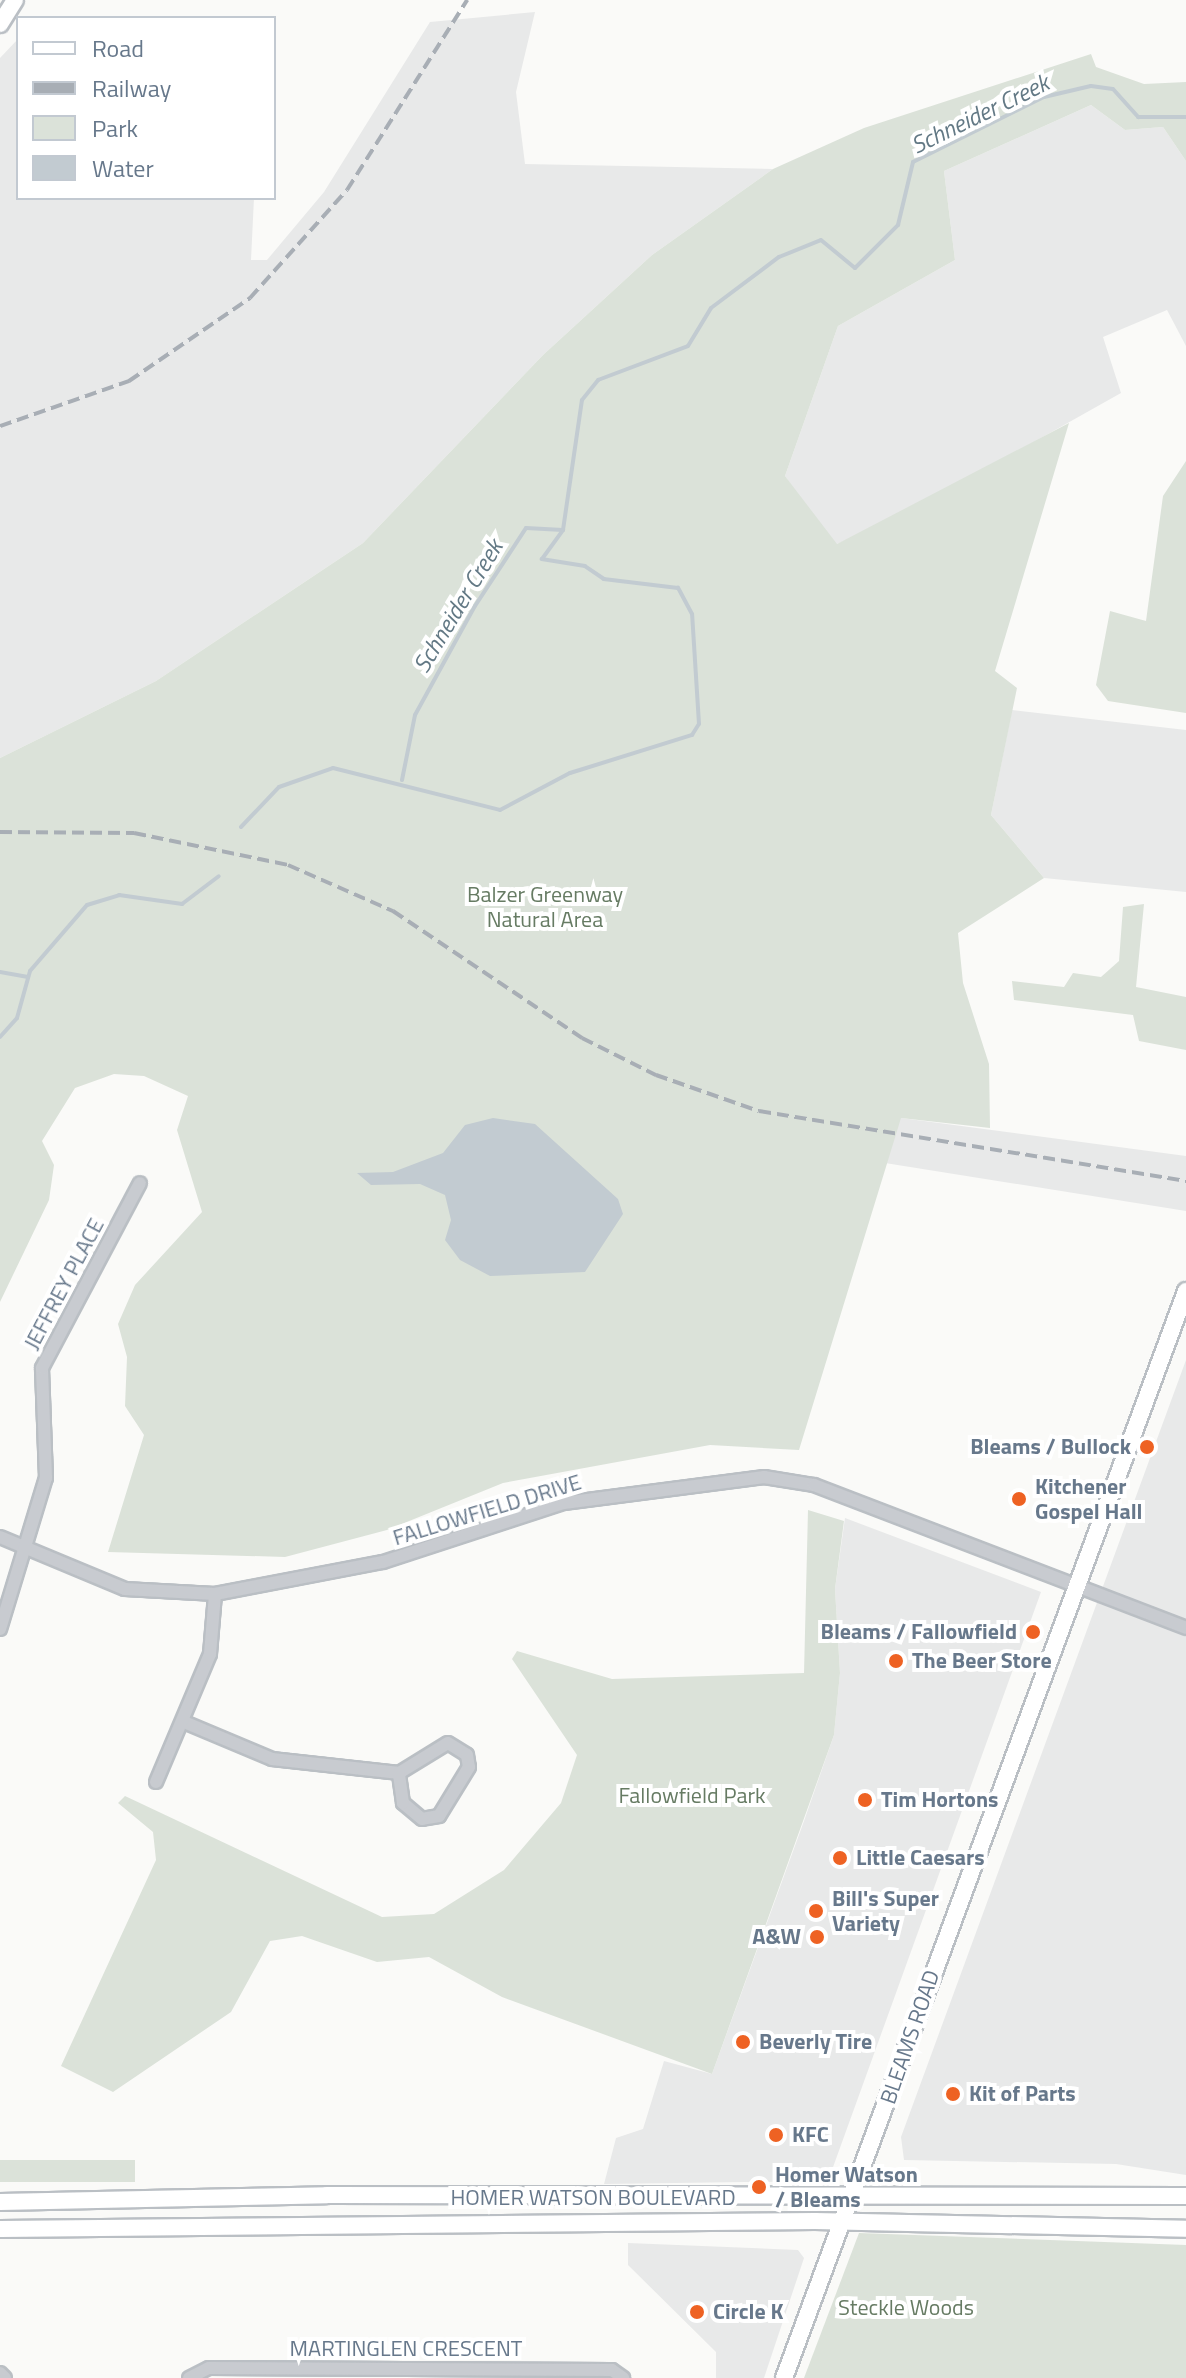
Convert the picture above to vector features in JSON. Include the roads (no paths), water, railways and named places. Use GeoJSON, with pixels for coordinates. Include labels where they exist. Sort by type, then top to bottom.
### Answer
{"type":"FeatureCollection","features":[{"type":"Feature","properties":{"kind":"main road"},"geometry":{"type":"LineString","coordinates":[[0,24],[15,0]]}},
{"type":"Feature","properties":{"kind":"main road","name":"BLEAMS ROAD"},"geometry":{"type":"LineString","coordinates":[[784,2378],[855,2198],[1076,1582],[1186,1291]]}},
{"type":"Feature","properties":{"kind":"main road","name":"HOMER WATSON BOULEVARD"},"geometry":{"type":"LineString","coordinates":[[0,2202],[327,2195],[1186,2196]]}},
{"type":"Feature","properties":{"kind":"main road","name":"HOMER WATSON BOULEVARD"},"geometry":{"type":"LineString","coordinates":[[0,2229],[845,2222],[1186,2229]]}},
{"type":"Feature","properties":{"kind":"street","name":"JEFFREY PLACE"},"geometry":{"type":"LineString","coordinates":[[0,1629],[48,1465],[42,1368],[140,1183]]}},
{"type":"Feature","properties":{"kind":"street","name":"FALLOWFIELD DRIVE"},"geometry":{"type":"LineString","coordinates":[[0,1537],[125,1589],[215,1594],[383,1562],[564,1503],[764,1477],[814,1485],[1076,1582],[1186,1628]]}},
{"type":"Feature","properties":{"kind":"street"},"geometry":{"type":"LineString","coordinates":[[156,1782],[184,1722],[210,1654],[215,1594]]}},
{"type":"Feature","properties":{"kind":"street"},"geometry":{"type":"LineString","coordinates":[[184,1722],[272,1759],[399,1773],[448,1743],[467,1755],[469,1767],[447,1807],[422,1819],[403,1803],[399,1773]]}},
{"type":"Feature","properties":{"kind":"street","name":"MARTINGLEN CRESCENT"},"geometry":{"type":"LineString","coordinates":[[189,2378],[209,2368],[240,2368],[612,2370],[623,2378]]}},
{"type":"Feature","properties":{"kind":"street"},"geometry":{"type":"LineString","coordinates":[[0,2373],[5,2378]]}},
{"type":"Feature","properties":{"kind":"water"},"geometry":{"type":"Polygon","coordinates":[[[493,1118],[535,1124],[618,1199],[623,1214],[585,1272],[490,1276],[460,1260],[445,1240],[451,1220],[445,1195],[420,1184],[371,1185],[357,1173],[393,1172],[443,1153],[465,1125],[493,1118]]]}},
{"type":"Feature","properties":{"kind":"waterway","name":"Schneider Creek"},"geometry":{"type":"LineString","coordinates":[[241,827],[279,787],[333,768],[500,810],[570,773],[692,735],[699,724],[692,614],[678,588],[604,579],[585,566],[542,559],[563,530],[582,400],[598,380],[688,346],[711,308],[779,257],[821,240],[855,268],[898,225],[913,162],[1044,97],[1091,86],[1113,89],[1138,117],[1186,117]]}},
{"type":"Feature","properties":{"kind":"waterway","name":"Schneider Creek"},"geometry":{"type":"LineString","coordinates":[[402,780],[415,715],[475,606],[526,528],[563,530]]}},
{"type":"Feature","properties":{"kind":"waterway","name":"Schneider Creek"},"geometry":{"type":"LineString","coordinates":[[0,1037],[17,1018],[30,971],[87,905],[119,895],[182,904],[219,876]]}},
{"type":"Feature","properties":{"kind":"waterway","name":"Schneider Creek"},"geometry":{"type":"LineString","coordinates":[[0,972],[27,977]]}},
{"type":"Feature","properties":{"kind":"railway"},"geometry":{"type":"LineString","coordinates":[[0,426],[129,381],[250,298],[347,190],[467,0]]}},
{"type":"Feature","properties":{"kind":"railway"},"geometry":{"type":"LineString","coordinates":[[0,832],[134,833],[288,865],[393,911],[582,1038],[656,1075],[759,1111],[1186,1181]]}},
{"type":"Feature","properties":{"kind":"place","name":"Bleams / Bullock"},"geometry":{"type":"Point","coordinates":[1147,1447]}},
{"type":"Feature","properties":{"kind":"place","name":"Kitchener Gospel Hall"},"geometry":{"type":"Point","coordinates":[1019,1499]}},
{"type":"Feature","properties":{"kind":"place","name":"Bleams / Fallowfield"},"geometry":{"type":"Point","coordinates":[1033,1632]}},
{"type":"Feature","properties":{"kind":"place","name":"The Beer Store"},"geometry":{"type":"Point","coordinates":[896,1661]}},
{"type":"Feature","properties":{"kind":"place","name":"Tim Hortons"},"geometry":{"type":"Point","coordinates":[865,1800]}},
{"type":"Feature","properties":{"kind":"place","name":"Little Caesars"},"geometry":{"type":"Point","coordinates":[840,1858]}},
{"type":"Feature","properties":{"kind":"place","name":"Bill's Super Variety"},"geometry":{"type":"Point","coordinates":[816,1911]}},
{"type":"Feature","properties":{"kind":"place","name":"A&W"},"geometry":{"type":"Point","coordinates":[817,1937]}},
{"type":"Feature","properties":{"kind":"place","name":"Beverly Tire"},"geometry":{"type":"Point","coordinates":[743,2042]}},
{"type":"Feature","properties":{"kind":"place","name":"Kit of Parts"},"geometry":{"type":"Point","coordinates":[953,2094]}},
{"type":"Feature","properties":{"kind":"place","name":"KFC"},"geometry":{"type":"Point","coordinates":[776,2135]}},
{"type":"Feature","properties":{"kind":"place","name":"Homer Watson / Bleams"},"geometry":{"type":"Point","coordinates":[759,2187]}},
{"type":"Feature","properties":{"kind":"place","name":"Circle K"},"geometry":{"type":"Point","coordinates":[697,2312]}},
{"type":"Feature","properties":{"kind":"park label","name":"Balzer Greenway Natural Area"},"geometry":{"type":"Point","coordinates":[545,906]}},
{"type":"Feature","properties":{"kind":"park label","name":"Fallowfield Park"},"geometry":{"type":"Point","coordinates":[692,1796]}},
{"type":"Feature","properties":{"kind":"park label","name":"Steckle Woods"},"geometry":{"type":"Point","coordinates":[906,2308]}}]}
